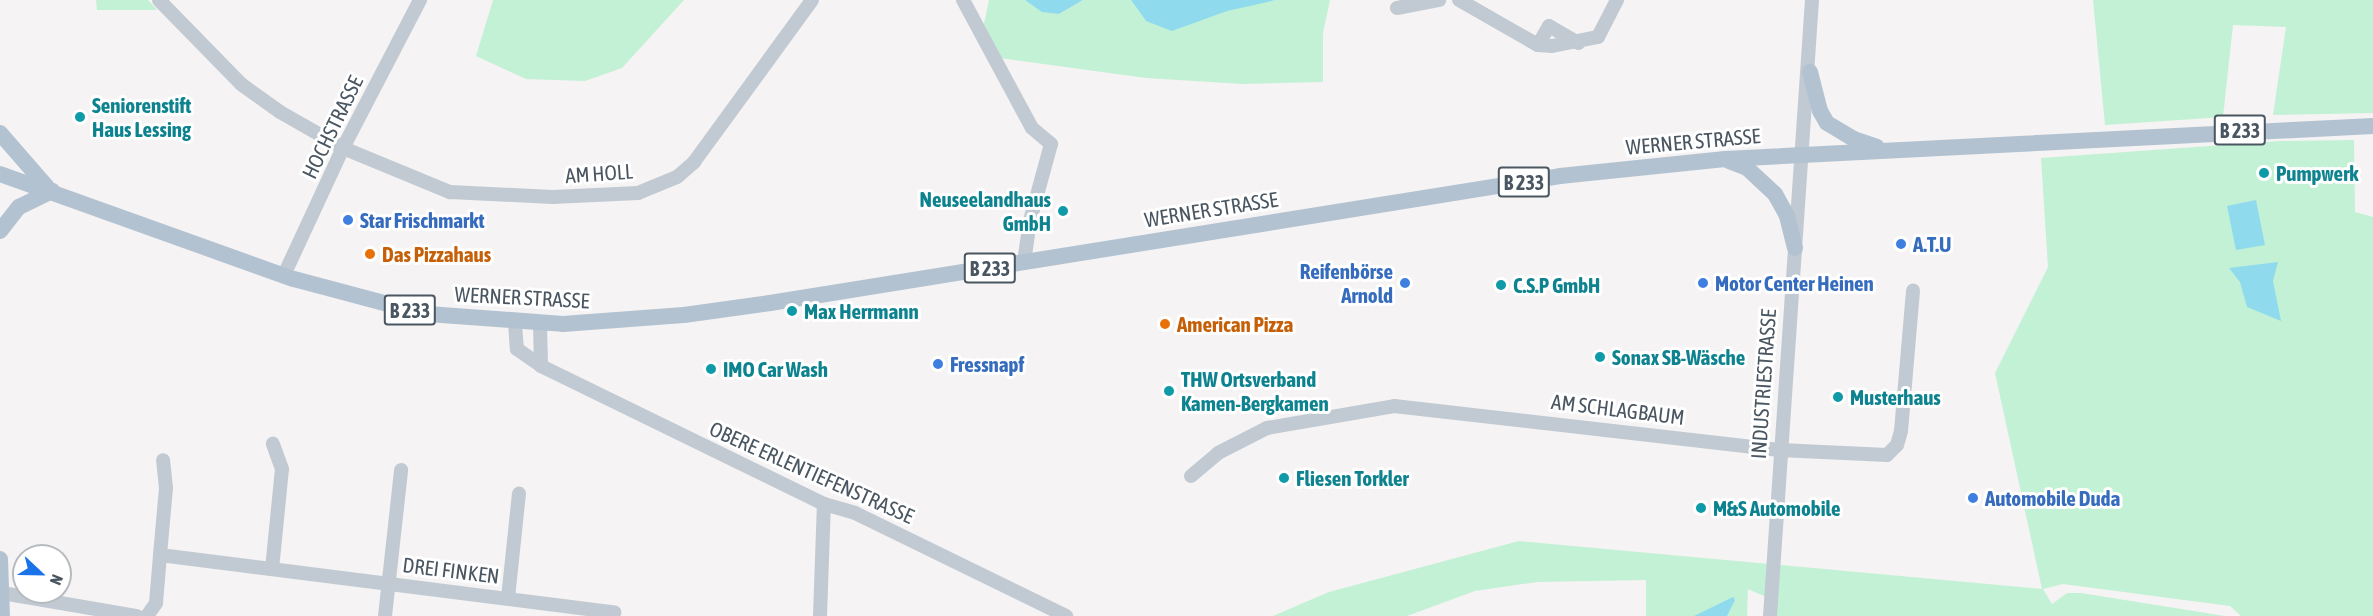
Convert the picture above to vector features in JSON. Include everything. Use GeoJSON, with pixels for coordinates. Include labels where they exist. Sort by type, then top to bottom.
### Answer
{"type":"FeatureCollection","features":[{"type":"Feature","properties":{"kind":"main road"},"geometry":{"type":"LineString","coordinates":[[1810,72],[1820,111],[1827,123],[1854,140],[1890,151]]}},
{"type":"Feature","properties":{"kind":"main road","name":"WERNER STRASSE"},"geometry":{"type":"LineString","coordinates":[[0,174],[284,275],[428,314],[540,324],[684,315],[1560,176],[1725,159],[2333,125],[2373,126]]}},
{"type":"Feature","properties":{"kind":"main road"},"geometry":{"type":"LineString","coordinates":[[0,133],[52,191],[19,207],[0,231]]}},
{"type":"Feature","properties":{"kind":"main road"},"geometry":{"type":"LineString","coordinates":[[1725,159],[1747,168],[1775,194],[1787,216],[1795,248]]}},
{"type":"Feature","properties":{"kind":"main road"},"geometry":{"type":"LineString","coordinates":[[0,559],[2,616]]}},
{"type":"Feature","properties":{"kind":"street","name":"AM HOLL"},"geometry":{"type":"LineString","coordinates":[[159,0],[241,84],[289,118],[343,148],[450,192],[542,197],[638,193],[677,177],[694,162],[812,0]]}},
{"type":"Feature","properties":{"kind":"street","name":"HOCHSTRASSE"},"geometry":{"type":"LineString","coordinates":[[284,275],[343,148],[420,0]]}},
{"type":"Feature","properties":{"kind":"street"},"geometry":{"type":"LineString","coordinates":[[963,0],[1032,128],[1051,144],[1030,221],[1024,262]]}},
{"type":"Feature","properties":{"kind":"street"},"geometry":{"type":"LineString","coordinates":[[1397,8],[1439,0]]}},
{"type":"Feature","properties":{"kind":"street"},"geometry":{"type":"LineString","coordinates":[[1459,0],[1538,45],[1578,43],[1598,37],[1617,0]]}},
{"type":"Feature","properties":{"kind":"street","name":"INDUSTRIESTRASSE"},"geometry":{"type":"LineString","coordinates":[[1770,616],[1780,450],[1810,72],[1812,0]]}},
{"type":"Feature","properties":{"kind":"street","name":"AM SCHLAGBAUM"},"geometry":{"type":"LineString","coordinates":[[1191,476],[1218,453],[1267,428],[1394,406],[1780,450],[1878,458],[1887,455],[1898,445],[1913,291]]}},
{"type":"Feature","properties":{"kind":"street","name":"OBERE ERLENTIEFENSTRASSE"},"geometry":{"type":"LineString","coordinates":[[515,323],[517,349],[541,366],[824,504],[855,513],[1066,616]]}},
{"type":"Feature","properties":{"kind":"street"},"geometry":{"type":"LineString","coordinates":[[540,324],[541,366]]}},
{"type":"Feature","properties":{"kind":"street"},"geometry":{"type":"LineString","coordinates":[[272,569],[282,469],[273,444]]}},
{"type":"Feature","properties":{"kind":"street"},"geometry":{"type":"LineString","coordinates":[[147,616],[156,603],[166,488],[163,460]]}},
{"type":"Feature","properties":{"kind":"street","name":"DREI FINKEN"},"geometry":{"type":"LineString","coordinates":[[386,616],[401,470]]}},
{"type":"Feature","properties":{"kind":"street","name":"DREI FINKEN"},"geometry":{"type":"LineString","coordinates":[[508,598],[519,494]]}},
{"type":"Feature","properties":{"kind":"street"},"geometry":{"type":"LineString","coordinates":[[820,616],[824,504]]}},
{"type":"Feature","properties":{"kind":"street","name":"DREI FINKEN"},"geometry":{"type":"LineString","coordinates":[[160,555],[614,612]]}},
{"type":"Feature","properties":{"kind":"street"},"geometry":{"type":"LineString","coordinates":[[2,593],[137,616]]}},
{"type":"Feature","properties":{"kind":"green space"},"geometry":{"type":"Polygon","coordinates":[[[96,0],[148,0],[157,10],[97,10],[96,0]]]}},
{"type":"Feature","properties":{"kind":"green space"},"geometry":{"type":"Polygon","coordinates":[[[493,0],[684,0],[622,68],[585,81],[526,79],[476,56],[493,0]]]}},
{"type":"Feature","properties":{"kind":"green space"},"geometry":{"type":"Polygon","coordinates":[[[989,0],[1025,0],[1059,14],[1083,0],[1131,0],[1146,21],[1276,0],[1330,0],[1323,33],[1323,82],[1243,84],[1146,78],[1000,58],[984,24],[989,0]]]}},
{"type":"Feature","properties":{"kind":"green space"},"geometry":{"type":"Polygon","coordinates":[[[2093,0],[2373,0],[2373,113],[2273,115],[2286,27],[2233,25],[2223,117],[2105,125],[2093,0]]]}},
{"type":"Feature","properties":{"kind":"green space"},"geometry":{"type":"Polygon","coordinates":[[[2354,140],[2355,212],[2373,217],[2373,616],[2241,616],[2230,606],[2063,584],[2043,589],[2052,604],[2067,593],[2081,593],[2225,616],[1766,616],[1766,597],[1748,589],[1747,616],[1646,616],[1646,580],[1537,582],[1475,591],[1407,616],[1273,616],[1329,592],[1519,541],[2042,589],[1995,373],[2048,267],[2041,158],[2280,141],[2354,140]]]}},
{"type":"Feature","properties":{"kind":"water"},"geometry":{"type":"Polygon","coordinates":[[[1025,0],[1083,0],[1059,14],[1042,12],[1025,0]]]}},
{"type":"Feature","properties":{"kind":"water"},"geometry":{"type":"Polygon","coordinates":[[[1131,0],[1276,0],[1227,11],[1172,31],[1146,21],[1131,0]]]}},
{"type":"Feature","properties":{"kind":"water"},"geometry":{"type":"Polygon","coordinates":[[[2256,200],[2265,245],[2236,250],[2227,206],[2256,200]]]}},
{"type":"Feature","properties":{"kind":"water"},"geometry":{"type":"Polygon","coordinates":[[[2278,262],[2273,281],[2281,321],[2247,307],[2240,282],[2229,268],[2278,262]]]}},
{"type":"Feature","properties":{"kind":"water"},"geometry":{"type":"Polygon","coordinates":[[[1733,597],[1735,600],[1727,616],[1694,616],[1733,597]]]}},
{"type":"Feature","properties":{"kind":"place","name":"Seniorenstift Haus Lessing"},"geometry":{"type":"Point","coordinates":[80,117]}},
{"type":"Feature","properties":{"kind":"place","name":"Pumpwerk"},"geometry":{"type":"Point","coordinates":[2264,173]}},
{"type":"Feature","properties":{"kind":"place","name":"Neuseelandhaus GmbH"},"geometry":{"type":"Point","coordinates":[1063,211]}},
{"type":"Feature","properties":{"kind":"place","name":"Star Frischmarkt"},"geometry":{"type":"Point","coordinates":[348,220]}},
{"type":"Feature","properties":{"kind":"place","name":"A.T.U"},"geometry":{"type":"Point","coordinates":[1901,244]}},
{"type":"Feature","properties":{"kind":"place","name":"Das Pizzahaus"},"geometry":{"type":"Point","coordinates":[370,254]}},
{"type":"Feature","properties":{"kind":"place","name":"Reifenbörse Arnold"},"geometry":{"type":"Point","coordinates":[1405,283]}},
{"type":"Feature","properties":{"kind":"place","name":"Motor Center Heinen"},"geometry":{"type":"Point","coordinates":[1703,283]}},
{"type":"Feature","properties":{"kind":"place","name":"C.S.P GmbH"},"geometry":{"type":"Point","coordinates":[1501,285]}},
{"type":"Feature","properties":{"kind":"place","name":"Max Herrmann"},"geometry":{"type":"Point","coordinates":[792,311]}},
{"type":"Feature","properties":{"kind":"place","name":"American Pizza"},"geometry":{"type":"Point","coordinates":[1165,324]}},
{"type":"Feature","properties":{"kind":"place","name":"Sonax SB-Wäsche"},"geometry":{"type":"Point","coordinates":[1600,357]}},
{"type":"Feature","properties":{"kind":"place","name":"Fressnapf"},"geometry":{"type":"Point","coordinates":[938,364]}},
{"type":"Feature","properties":{"kind":"place","name":"IMO Car Wash"},"geometry":{"type":"Point","coordinates":[711,369]}},
{"type":"Feature","properties":{"kind":"place","name":"THW Ortsverband Kamen-Bergkamen"},"geometry":{"type":"Point","coordinates":[1169,391]}},
{"type":"Feature","properties":{"kind":"place","name":"Musterhaus"},"geometry":{"type":"Point","coordinates":[1838,397]}},
{"type":"Feature","properties":{"kind":"place","name":"Fliesen Torkler"},"geometry":{"type":"Point","coordinates":[1284,478]}},
{"type":"Feature","properties":{"kind":"place","name":"Automobile Duda"},"geometry":{"type":"Point","coordinates":[1973,498]}},
{"type":"Feature","properties":{"kind":"place","name":"M&S Automobile"},"geometry":{"type":"Point","coordinates":[1701,508]}}]}
